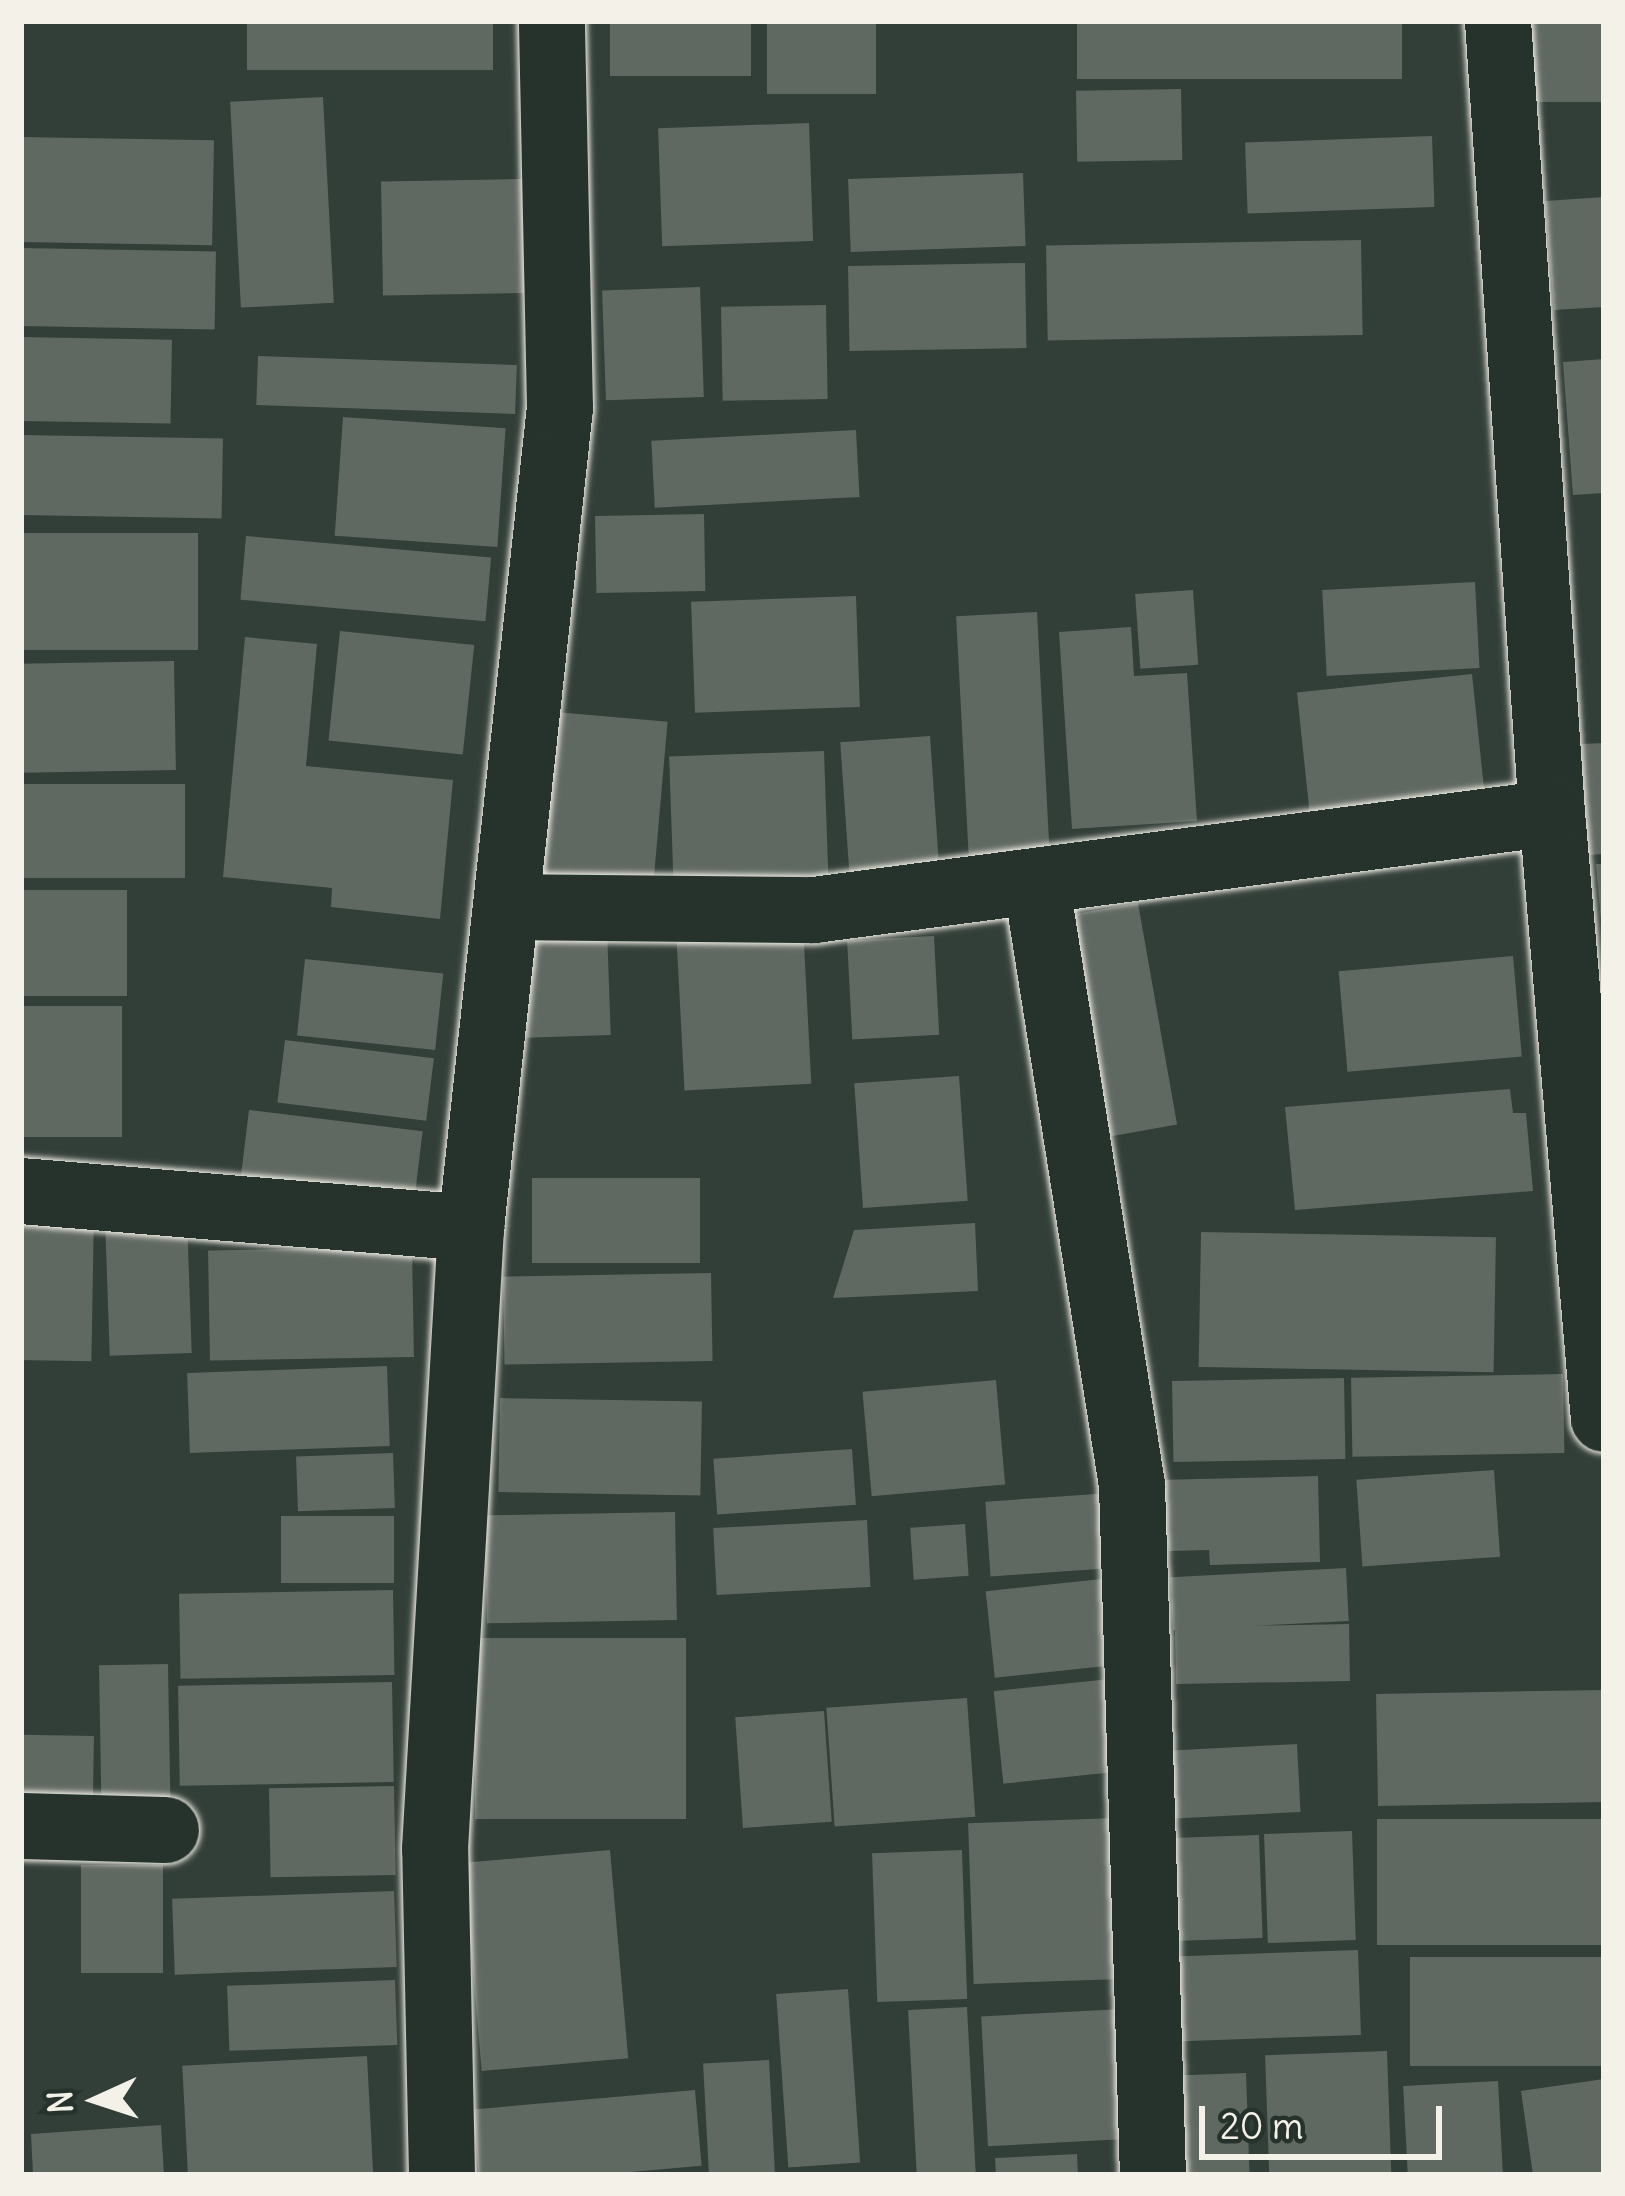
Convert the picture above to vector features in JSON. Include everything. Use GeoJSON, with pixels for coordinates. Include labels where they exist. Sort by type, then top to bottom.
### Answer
{"type":"FeatureCollection","features":[{"type":"Feature","properties":{"kind":"street"},"geometry":{"type":"LineString","coordinates":[[442,2175],[435,1849],[471,1228],[560,408],[552,21]]}},
{"type":"Feature","properties":{"kind":"street"},"geometry":{"type":"LineString","coordinates":[[1498,21],[1552,813],[1604,1419]]}},
{"type":"Feature","properties":{"kind":"street"},"geometry":{"type":"LineString","coordinates":[[508,907],[814,910],[1552,813]]}},
{"type":"Feature","properties":{"kind":"street"},"geometry":{"type":"LineString","coordinates":[[1036,881],[1132,1485],[1153,2175]]}},
{"type":"Feature","properties":{"kind":"street"},"geometry":{"type":"LineString","coordinates":[[21,1191],[471,1228]]}},
{"type":"Feature","properties":{"kind":"street"},"geometry":{"type":"LineString","coordinates":[[21,1826],[166,1830]]}},
{"type":"Feature","properties":{"kind":"building"},"geometry":{"type":"Polygon","coordinates":[[[247,21],[493,21],[493,70],[247,70],[247,21]]]}},
{"type":"Feature","properties":{"kind":"building"},"geometry":{"type":"Polygon","coordinates":[[[610,21],[751,21],[751,76],[610,76],[610,21]]]}},
{"type":"Feature","properties":{"kind":"building"},"geometry":{"type":"Polygon","coordinates":[[[767,21],[876,21],[876,94],[767,94],[767,21]]]}},
{"type":"Feature","properties":{"kind":"building"},"geometry":{"type":"Polygon","coordinates":[[[1077,21],[1402,21],[1402,79],[1077,79],[1077,21]]]}},
{"type":"Feature","properties":{"kind":"building"},"geometry":{"type":"Polygon","coordinates":[[[1527,21],[1604,21],[1604,102],[1527,102],[1527,21]]]}},
{"type":"Feature","properties":{"kind":"building"},"geometry":{"type":"Polygon","coordinates":[[[1181,89],[1182,160],[1077,162],[1076,91],[1181,89]]]}},
{"type":"Feature","properties":{"kind":"building"},"geometry":{"type":"Polygon","coordinates":[[[323,97],[334,303],[241,308],[230,102],[323,97]]]}},
{"type":"Feature","properties":{"kind":"building"},"geometry":{"type":"Polygon","coordinates":[[[809,123],[813,241],[662,246],[658,128],[809,123]]]}},
{"type":"Feature","properties":{"kind":"building"},"geometry":{"type":"Polygon","coordinates":[[[1432,136],[1434,207],[1248,213],[1245,143],[1432,136]]]}},
{"type":"Feature","properties":{"kind":"building"},"geometry":{"type":"Polygon","coordinates":[[[21,137],[214,140],[212,245],[21,242],[21,137]]]}},
{"type":"Feature","properties":{"kind":"building"},"geometry":{"type":"Polygon","coordinates":[[[1023,173],[1026,246],[851,252],[848,179],[1023,173]]]}},
{"type":"Feature","properties":{"kind":"building"},"geometry":{"type":"Polygon","coordinates":[[[522,179],[524,293],[383,295],[381,181],[522,179]]]}},
{"type":"Feature","properties":{"kind":"building"},"geometry":{"type":"Polygon","coordinates":[[[1604,197],[1604,307],[1554,310],[1545,201],[1604,197]]]}},
{"type":"Feature","properties":{"kind":"building"},"geometry":{"type":"Polygon","coordinates":[[[1361,240],[1363,335],[1048,340],[1046,245],[1361,240]]]}},
{"type":"Feature","properties":{"kind":"building"},"geometry":{"type":"Polygon","coordinates":[[[21,248],[216,251],[215,329],[21,326],[21,248]]]}},
{"type":"Feature","properties":{"kind":"building"},"geometry":{"type":"Polygon","coordinates":[[[1025,263],[1026,348],[850,351],[848,266],[1025,263]]]}},
{"type":"Feature","properties":{"kind":"building"},"geometry":{"type":"Polygon","coordinates":[[[700,287],[704,397],[606,400],[602,290],[700,287]]]}},
{"type":"Feature","properties":{"kind":"building"},"geometry":{"type":"Polygon","coordinates":[[[826,305],[828,399],[723,401],[721,307],[826,305]]]}},
{"type":"Feature","properties":{"kind":"building"},"geometry":{"type":"Polygon","coordinates":[[[21,337],[172,340],[171,424],[21,421],[21,337]]]}},
{"type":"Feature","properties":{"kind":"building"},"geometry":{"type":"Polygon","coordinates":[[[258,356],[517,365],[515,414],[256,405],[258,356]]]}},
{"type":"Feature","properties":{"kind":"building"},"geometry":{"type":"Polygon","coordinates":[[[1604,359],[1604,493],[1573,495],[1563,362],[1604,359]]]}},
{"type":"Feature","properties":{"kind":"building"},"geometry":{"type":"Polygon","coordinates":[[[343,417],[506,428],[497,547],[335,536],[343,417]]]}},
{"type":"Feature","properties":{"kind":"building"},"geometry":{"type":"Polygon","coordinates":[[[856,430],[860,497],[655,508],[651,441],[856,430]]]}},
{"type":"Feature","properties":{"kind":"building"},"geometry":{"type":"Polygon","coordinates":[[[21,435],[223,439],[222,519],[21,515],[21,435]]]}},
{"type":"Feature","properties":{"kind":"building"},"geometry":{"type":"Polygon","coordinates":[[[704,514],[705,591],[596,593],[595,516],[704,514]]]}},
{"type":"Feature","properties":{"kind":"building"},"geometry":{"type":"Polygon","coordinates":[[[21,533],[198,533],[198,650],[21,650],[21,533]]]}},
{"type":"Feature","properties":{"kind":"building"},"geometry":{"type":"Polygon","coordinates":[[[246,536],[491,557],[485,621],[240,600],[246,536]]]}},
{"type":"Feature","properties":{"kind":"building"},"geometry":{"type":"Polygon","coordinates":[[[1475,582],[1480,668],[1327,676],[1322,590],[1475,582]]]}},
{"type":"Feature","properties":{"kind":"building"},"geometry":{"type":"Polygon","coordinates":[[[1193,590],[1198,665],[1140,669],[1135,594],[1193,590]]]}},
{"type":"Feature","properties":{"kind":"building"},"geometry":{"type":"Polygon","coordinates":[[[856,596],[860,707],[695,713],[691,602],[856,596]]]}},
{"type":"Feature","properties":{"kind":"building"},"geometry":{"type":"Polygon","coordinates":[[[1037,612],[1050,854],[969,858],[956,616],[1037,612]]]}},
{"type":"Feature","properties":{"kind":"building"},"geometry":{"type":"Polygon","coordinates":[[[1131,627],[1134,676],[1187,673],[1197,821],[1072,829],[1059,632],[1131,627]]]}},
{"type":"Feature","properties":{"kind":"building"},"geometry":{"type":"Polygon","coordinates":[[[340,631],[474,645],[463,755],[329,740],[340,631]]]}},
{"type":"Feature","properties":{"kind":"building"},"geometry":{"type":"Polygon","coordinates":[[[245,637],[317,644],[306,766],[453,780],[440,919],[331,907],[332,888],[223,877],[245,637]]]}},
{"type":"Feature","properties":{"kind":"building"},"geometry":{"type":"Polygon","coordinates":[[[174,661],[176,770],[23,773],[21,664],[174,661]]]}},
{"type":"Feature","properties":{"kind":"building"},"geometry":{"type":"Polygon","coordinates":[[[1472,674],[1485,794],[1310,813],[1297,692],[1472,674]]]}},
{"type":"Feature","properties":{"kind":"building"},"geometry":{"type":"Polygon","coordinates":[[[556,712],[668,722],[653,891],[541,881],[556,712]]]}},
{"type":"Feature","properties":{"kind":"building"},"geometry":{"type":"Polygon","coordinates":[[[930,736],[940,876],[850,882],[840,742],[930,736]]]}},
{"type":"Feature","properties":{"kind":"building"},"geometry":{"type":"Polygon","coordinates":[[[1604,743],[1604,854],[1588,855],[1581,744],[1604,743]]]}},
{"type":"Feature","properties":{"kind":"building"},"geometry":{"type":"Polygon","coordinates":[[[824,751],[828,875],[673,880],[669,756],[824,751]]]}},
{"type":"Feature","properties":{"kind":"building"},"geometry":{"type":"Polygon","coordinates":[[[21,784],[185,784],[185,878],[21,878],[21,784]]]}},
{"type":"Feature","properties":{"kind":"building"},"geometry":{"type":"Polygon","coordinates":[[[1596,864],[1604,864],[1604,920],[1601,920],[1596,864]]]}},
{"type":"Feature","properties":{"kind":"building"},"geometry":{"type":"Polygon","coordinates":[[[21,890],[127,890],[127,996],[21,996],[21,890]]]}},
{"type":"Feature","properties":{"kind":"building"},"geometry":{"type":"Polygon","coordinates":[[[1138,903],[1177,1125],[1110,1136],[1071,915],[1138,903]]]}},
{"type":"Feature","properties":{"kind":"building"},"geometry":{"type":"Polygon","coordinates":[[[803,925],[811,1084],[684,1090],[676,932],[803,925]]]}},
{"type":"Feature","properties":{"kind":"building"},"geometry":{"type":"Polygon","coordinates":[[[607,928],[611,1035],[527,1038],[523,931],[607,928]]]}},
{"type":"Feature","properties":{"kind":"building"},"geometry":{"type":"Polygon","coordinates":[[[934,936],[939,1035],[852,1039],[847,941],[934,936]]]}},
{"type":"Feature","properties":{"kind":"building"},"geometry":{"type":"Polygon","coordinates":[[[1513,956],[1522,1057],[1347,1072],[1339,971],[1513,956]]]}},
{"type":"Feature","properties":{"kind":"building"},"geometry":{"type":"Polygon","coordinates":[[[305,959],[443,974],[435,1050],[297,1036],[305,959]]]}},
{"type":"Feature","properties":{"kind":"building"},"geometry":{"type":"Polygon","coordinates":[[[21,1006],[122,1006],[122,1137],[21,1137],[21,1006]]]}},
{"type":"Feature","properties":{"kind":"building"},"geometry":{"type":"Polygon","coordinates":[[[285,1040],[434,1058],[426,1121],[277,1103],[285,1040]]]}},
{"type":"Feature","properties":{"kind":"building"},"geometry":{"type":"Polygon","coordinates":[[[959,1076],[968,1201],[863,1208],[854,1083],[959,1076]]]}},
{"type":"Feature","properties":{"kind":"building"},"geometry":{"type":"Polygon","coordinates":[[[1510,1089],[1513,1113],[1526,1113],[1533,1191],[1295,1210],[1285,1107],[1510,1089]]]}},
{"type":"Feature","properties":{"kind":"building"},"geometry":{"type":"Polygon","coordinates":[[[249,1110],[423,1131],[414,1206],[240,1184],[249,1110]]]}},
{"type":"Feature","properties":{"kind":"building"},"geometry":{"type":"Polygon","coordinates":[[[532,1178],[700,1178],[700,1263],[532,1263],[532,1178]]]}},
{"type":"Feature","properties":{"kind":"building"},"geometry":{"type":"Polygon","coordinates":[[[21,1211],[94,1212],[91,1361],[21,1360],[21,1211]]]}},
{"type":"Feature","properties":{"kind":"building"},"geometry":{"type":"Polygon","coordinates":[[[187,1218],[192,1353],[110,1356],[105,1221],[187,1218]]]}},
{"type":"Feature","properties":{"kind":"building"},"geometry":{"type":"Polygon","coordinates":[[[975,1223],[978,1291],[833,1298],[854,1230],[975,1223]]]}},
{"type":"Feature","properties":{"kind":"building"},"geometry":{"type":"Polygon","coordinates":[[[1201,1232],[1496,1237],[1494,1372],[1199,1367],[1201,1232]]]}},
{"type":"Feature","properties":{"kind":"building"},"geometry":{"type":"Polygon","coordinates":[[[412,1247],[414,1357],[210,1361],[208,1251],[412,1247]]]}},
{"type":"Feature","properties":{"kind":"building"},"geometry":{"type":"Polygon","coordinates":[[[711,1273],[713,1361],[505,1365],[503,1277],[711,1273]]]}},
{"type":"Feature","properties":{"kind":"building"},"geometry":{"type":"Polygon","coordinates":[[[387,1366],[390,1446],[190,1453],[187,1373],[387,1366]]]}},
{"type":"Feature","properties":{"kind":"building"},"geometry":{"type":"Polygon","coordinates":[[[1563,1374],[1564,1453],[1352,1457],[1351,1378],[1563,1374]]]}},
{"type":"Feature","properties":{"kind":"building"},"geometry":{"type":"Polygon","coordinates":[[[1344,1378],[1345,1459],[1173,1462],[1172,1381],[1344,1378]]]}},
{"type":"Feature","properties":{"kind":"building"},"geometry":{"type":"Polygon","coordinates":[[[996,1380],[1005,1485],[872,1496],[863,1392],[996,1380]]]}},
{"type":"Feature","properties":{"kind":"building"},"geometry":{"type":"Polygon","coordinates":[[[500,1398],[702,1402],[700,1496],[498,1492],[500,1398]]]}},
{"type":"Feature","properties":{"kind":"building"},"geometry":{"type":"Polygon","coordinates":[[[852,1449],[856,1505],[717,1515],[713,1459],[852,1449]]]}},
{"type":"Feature","properties":{"kind":"building"},"geometry":{"type":"Polygon","coordinates":[[[393,1453],[395,1508],[298,1511],[296,1456],[393,1453]]]}},
{"type":"Feature","properties":{"kind":"building"},"geometry":{"type":"Polygon","coordinates":[[[1494,1470],[1500,1557],[1362,1566],[1356,1480],[1494,1470]]]}},
{"type":"Feature","properties":{"kind":"building"},"geometry":{"type":"Polygon","coordinates":[[[1318,1476],[1320,1562],[1210,1565],[1209,1550],[1169,1551],[1157,1480],[1318,1476]]]}},
{"type":"Feature","properties":{"kind":"building"},"geometry":{"type":"Polygon","coordinates":[[[1110,1493],[1115,1568],[991,1577],[985,1502],[1110,1493]]]}},
{"type":"Feature","properties":{"kind":"building"},"geometry":{"type":"Polygon","coordinates":[[[675,1512],[677,1620],[487,1623],[485,1515],[675,1512]]]}},
{"type":"Feature","properties":{"kind":"building"},"geometry":{"type":"Polygon","coordinates":[[[281,1516],[394,1516],[394,1583],[281,1583],[281,1516]]]}},
{"type":"Feature","properties":{"kind":"building"},"geometry":{"type":"Polygon","coordinates":[[[867,1520],[871,1587],[717,1595],[713,1528],[867,1520]]]}},
{"type":"Feature","properties":{"kind":"building"},"geometry":{"type":"Polygon","coordinates":[[[965,1524],[969,1576],[914,1580],[910,1528],[965,1524]]]}},
{"type":"Feature","properties":{"kind":"building"},"geometry":{"type":"Polygon","coordinates":[[[1346,1568],[1349,1621],[1173,1630],[1170,1577],[1346,1568]]]}},
{"type":"Feature","properties":{"kind":"building"},"geometry":{"type":"Polygon","coordinates":[[[1111,1578],[1120,1665],[995,1678],[986,1591],[1111,1578]]]}},
{"type":"Feature","properties":{"kind":"building"},"geometry":{"type":"Polygon","coordinates":[[[393,1590],[394,1675],[181,1679],[179,1594],[393,1590]]]}},
{"type":"Feature","properties":{"kind":"building"},"geometry":{"type":"Polygon","coordinates":[[[1349,1624],[1350,1681],[1176,1684],[1175,1627],[1349,1624]]]}},
{"type":"Feature","properties":{"kind":"building"},"geometry":{"type":"Polygon","coordinates":[[[475,1638],[686,1638],[686,1819],[475,1819],[475,1638]]]}},
{"type":"Feature","properties":{"kind":"building"},"geometry":{"type":"Polygon","coordinates":[[[168,1664],[171,1811],[102,1812],[99,1665],[168,1664]]]}},
{"type":"Feature","properties":{"kind":"building"},"geometry":{"type":"Polygon","coordinates":[[[1119,1678],[1129,1770],[1003,1784],[994,1691],[1119,1678]]]}},
{"type":"Feature","properties":{"kind":"building"},"geometry":{"type":"Polygon","coordinates":[[[392,1682],[394,1782],[180,1786],[178,1686],[392,1682]]]}},
{"type":"Feature","properties":{"kind":"building"},"geometry":{"type":"Polygon","coordinates":[[[1602,1690],[1604,1802],[1378,1806],[1376,1694],[1602,1690]]]}},
{"type":"Feature","properties":{"kind":"building"},"geometry":{"type":"Polygon","coordinates":[[[967,1698],[975,1817],[835,1827],[826,1708],[967,1698]]]}},
{"type":"Feature","properties":{"kind":"building"},"geometry":{"type":"Polygon","coordinates":[[[824,1711],[832,1822],[743,1828],[735,1717],[824,1711]]]}},
{"type":"Feature","properties":{"kind":"building"},"geometry":{"type":"Polygon","coordinates":[[[21,1735],[94,1736],[93,1806],[21,1805],[21,1735]]]}},
{"type":"Feature","properties":{"kind":"building"},"geometry":{"type":"Polygon","coordinates":[[[1297,1744],[1301,1812],[1170,1819],[1166,1751],[1297,1744]]]}},
{"type":"Feature","properties":{"kind":"building"},"geometry":{"type":"Polygon","coordinates":[[[394,1786],[396,1875],[271,1877],[269,1788],[394,1786]]]}},
{"type":"Feature","properties":{"kind":"building"},"geometry":{"type":"Polygon","coordinates":[[[1116,1818],[1122,1979],[974,1984],[968,1823],[1116,1818]]]}},
{"type":"Feature","properties":{"kind":"building"},"geometry":{"type":"Polygon","coordinates":[[[1377,1819],[1604,1819],[1604,1945],[1377,1945],[1377,1819]]]}},
{"type":"Feature","properties":{"kind":"building"},"geometry":{"type":"Polygon","coordinates":[[[1352,1831],[1356,1940],[1268,1943],[1264,1834],[1352,1831]]]}},
{"type":"Feature","properties":{"kind":"building"},"geometry":{"type":"Polygon","coordinates":[[[1259,1835],[1263,1938],[1168,1941],[1164,1838],[1259,1835]]]}},
{"type":"Feature","properties":{"kind":"building"},"geometry":{"type":"Polygon","coordinates":[[[610,1850],[628,2058],[482,2071],[464,1863],[610,1850]]]}},
{"type":"Feature","properties":{"kind":"building"},"geometry":{"type":"Polygon","coordinates":[[[962,1850],[967,1999],[877,2002],[872,1853],[962,1850]]]}},
{"type":"Feature","properties":{"kind":"building"},"geometry":{"type":"Polygon","coordinates":[[[81,1865],[163,1865],[163,1973],[81,1973],[81,1865]]]}},
{"type":"Feature","properties":{"kind":"building"},"geometry":{"type":"Polygon","coordinates":[[[394,1891],[397,1967],[175,1975],[172,1899],[394,1891]]]}},
{"type":"Feature","properties":{"kind":"building"},"geometry":{"type":"Polygon","coordinates":[[[1358,1950],[1361,2035],[1176,2041],[1173,1956],[1358,1950]]]}},
{"type":"Feature","properties":{"kind":"building"},"geometry":{"type":"Polygon","coordinates":[[[1410,1957],[1604,1957],[1604,2066],[1410,2066],[1410,1957]]]}},
{"type":"Feature","properties":{"kind":"building"},"geometry":{"type":"Polygon","coordinates":[[[395,1980],[397,2045],[229,2051],[227,1986],[395,1980]]]}},
{"type":"Feature","properties":{"kind":"building"},"geometry":{"type":"Polygon","coordinates":[[[848,1989],[860,2163],[788,2168],[776,1994],[848,1989]]]}},
{"type":"Feature","properties":{"kind":"building"},"geometry":{"type":"Polygon","coordinates":[[[967,2007],[976,2175],[917,2175],[908,2010],[967,2007]]]}},
{"type":"Feature","properties":{"kind":"building"},"geometry":{"type":"Polygon","coordinates":[[[1123,2009],[1130,2139],[988,2146],[981,2016],[1123,2009]]]}},
{"type":"Feature","properties":{"kind":"building"},"geometry":{"type":"Polygon","coordinates":[[[1387,2051],[1391,2175],[1269,2175],[1265,2055],[1387,2051]]]}},
{"type":"Feature","properties":{"kind":"building"},"geometry":{"type":"Polygon","coordinates":[[[367,2056],[373,2175],[188,2175],[182,2066],[367,2056]]]}},
{"type":"Feature","properties":{"kind":"building"},"geometry":{"type":"Polygon","coordinates":[[[769,2060],[775,2175],[709,2175],[703,2063],[769,2060]]]}},
{"type":"Feature","properties":{"kind":"building"},"geometry":{"type":"Polygon","coordinates":[[[1246,2073],[1250,2175],[1172,2175],[1168,2076],[1246,2073]]]}},
{"type":"Feature","properties":{"kind":"building"},"geometry":{"type":"Polygon","coordinates":[[[1604,2079],[1604,2172],[1533,2175],[1521,2091],[1604,2079]]]}},
{"type":"Feature","properties":{"kind":"building"},"geometry":{"type":"Polygon","coordinates":[[[1498,2081],[1503,2175],[1408,2175],[1403,2086],[1498,2081]]]}},
{"type":"Feature","properties":{"kind":"building"},"geometry":{"type":"Polygon","coordinates":[[[695,2090],[702,2166],[595,2175],[479,2175],[473,2109],[695,2090]]]}},
{"type":"Feature","properties":{"kind":"building"},"geometry":{"type":"Polygon","coordinates":[[[161,2125],[164,2175],[33,2175],[31,2134],[161,2125]]]}},
{"type":"Feature","properties":{"kind":"building"},"geometry":{"type":"Polygon","coordinates":[[[1077,2154],[1078,2175],[996,2175],[995,2158],[1077,2154]]]}}]}
